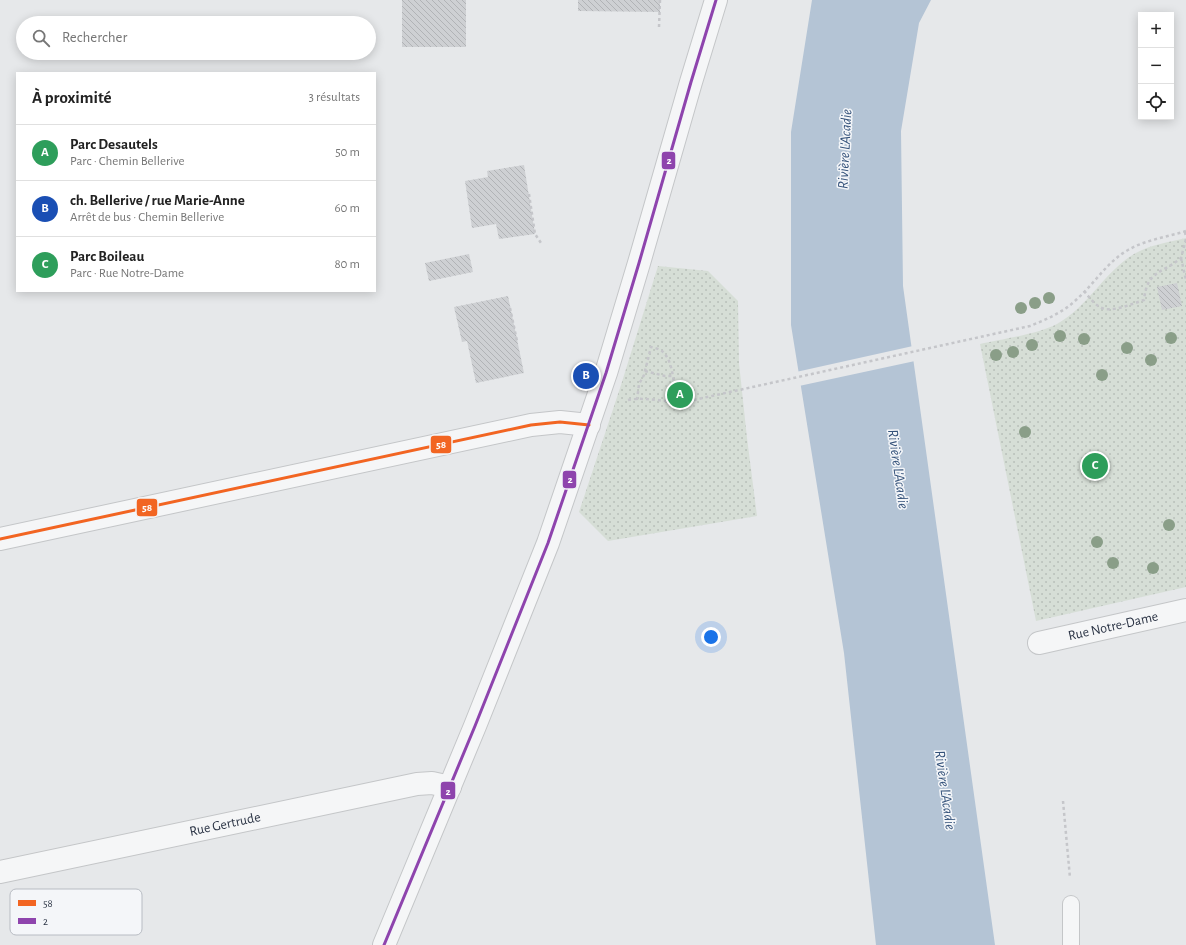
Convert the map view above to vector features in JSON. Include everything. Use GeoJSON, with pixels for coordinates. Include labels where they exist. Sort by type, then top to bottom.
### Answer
{"type":"FeatureCollection","features":[{"type":"Feature","properties":{"kind":"street"},"geometry":{"type":"LineString","coordinates":[[384,945],[450,787],[548,543],[589,425],[639,263],[716,0]]}},
{"type":"Feature","properties":{"kind":"street"},"geometry":{"type":"LineString","coordinates":[[0,539],[531,425],[560,422],[589,425]]}},
{"type":"Feature","properties":{"kind":"street","name":"Rue Notre-Dame"},"geometry":{"type":"LineString","coordinates":[[1040,643],[1186,610]]}},
{"type":"Feature","properties":{"kind":"street","name":"Rue Gertrude"},"geometry":{"type":"LineString","coordinates":[[0,872],[417,784],[432,783],[450,787]]}},
{"type":"Feature","properties":{"kind":"lane"},"geometry":{"type":"LineString","coordinates":[[1071,904],[1071,945]]}},
{"type":"Feature","properties":{"kind":"path"},"geometry":{"type":"LineString","coordinates":[[659,27],[660,0]]}},
{"type":"Feature","properties":{"kind":"path"},"geometry":{"type":"LineString","coordinates":[[529,194],[535,234],[541,243]]}},
{"type":"Feature","properties":{"kind":"path"},"geometry":{"type":"LineString","coordinates":[[623,401],[689,401],[1030,326],[1055,316],[1068,307],[1110,263],[1127,250],[1139,244],[1186,232],[1182,258],[1186,280]]}},
{"type":"Feature","properties":{"kind":"path"},"geometry":{"type":"LineString","coordinates":[[1084,291],[1101,308],[1108,310],[1120,308],[1144,300],[1149,281],[1182,258]]}},
{"type":"Feature","properties":{"kind":"path"},"geometry":{"type":"LineString","coordinates":[[510,308],[517,341]]}},
{"type":"Feature","properties":{"kind":"path"},"geometry":{"type":"LineString","coordinates":[[637,400],[639,384],[645,371],[652,347],[664,353],[669,361],[676,402]]}},
{"type":"Feature","properties":{"kind":"path"},"geometry":{"type":"LineString","coordinates":[[645,371],[665,376],[672,376]]}},
{"type":"Feature","properties":{"kind":"path"},"geometry":{"type":"LineString","coordinates":[[1063,801],[1071,904]]}},
{"type":"Feature","properties":{"kind":"shaded area"},"geometry":{"type":"Polygon","coordinates":[[[1186,238],[1186,587],[1036,621],[980,344],[1030,333],[1049,328],[1057,324],[1078,308],[1123,261],[1140,251],[1153,246],[1186,238]]]}},
{"type":"Feature","properties":{"kind":"shaded area"},"geometry":{"type":"Polygon","coordinates":[[[658,266],[708,271],[738,301],[739,363],[757,516],[608,541],[579,512],[658,266]]]}},
{"type":"Feature","properties":{"kind":"water","name":"Rivière L'Acadie"},"geometry":{"type":"Polygon","coordinates":[[[812,0],[931,0],[919,23],[901,131],[903,286],[995,945],[876,945],[844,653],[791,325],[791,132],[812,0]]]}},
{"type":"Feature","properties":{"kind":"pier"},"geometry":{"type":"Polygon","coordinates":[[[913,346],[915,361],[799,386],[796,372],[913,346]]]}},
{"type":"Feature","properties":{"kind":"building"},"geometry":{"type":"Polygon","coordinates":[[[402,0],[466,0],[466,47],[402,47],[402,0]]]}},
{"type":"Feature","properties":{"kind":"building"},"geometry":{"type":"Polygon","coordinates":[[[578,0],[660,0],[660,12],[578,11],[578,0]]]}},
{"type":"Feature","properties":{"kind":"building"},"geometry":{"type":"Polygon","coordinates":[[[524,165],[535,234],[499,239],[496,224],[472,228],[465,181],[488,177],[487,171],[524,165]]]}},
{"type":"Feature","properties":{"kind":"building"},"geometry":{"type":"Polygon","coordinates":[[[469,254],[473,272],[429,281],[425,263],[469,254]]]}},
{"type":"Feature","properties":{"kind":"building"},"geometry":{"type":"Polygon","coordinates":[[[1177,283],[1182,306],[1162,310],[1157,287],[1177,283]]]}},
{"type":"Feature","properties":{"kind":"building"},"geometry":{"type":"Polygon","coordinates":[[[508,296],[524,373],[476,383],[467,341],[462,342],[454,307],[508,296]]]}},
{"type":"Feature","properties":{"kind":"transit line","name":"2"},"geometry":{"type":"LineString","coordinates":[[384,945],[475,726],[548,543],[606,373],[716,0]]}},
{"type":"Feature","properties":{"kind":"transit line","name":"58"},"geometry":{"type":"LineString","coordinates":[[0,539],[531,425],[560,422],[589,425]]}},
{"type":"Feature","properties":{"kind":"place","name":"ch. Bellerive / rue Marie-Anne"},"geometry":{"type":"Point","coordinates":[586,376]}},
{"type":"Feature","properties":{"kind":"place","name":"Parc Desautels"},"geometry":{"type":"Point","coordinates":[680,395]}},
{"type":"Feature","properties":{"kind":"place","name":"Parc Boileau"},"geometry":{"type":"Point","coordinates":[1095,466]}}]}
